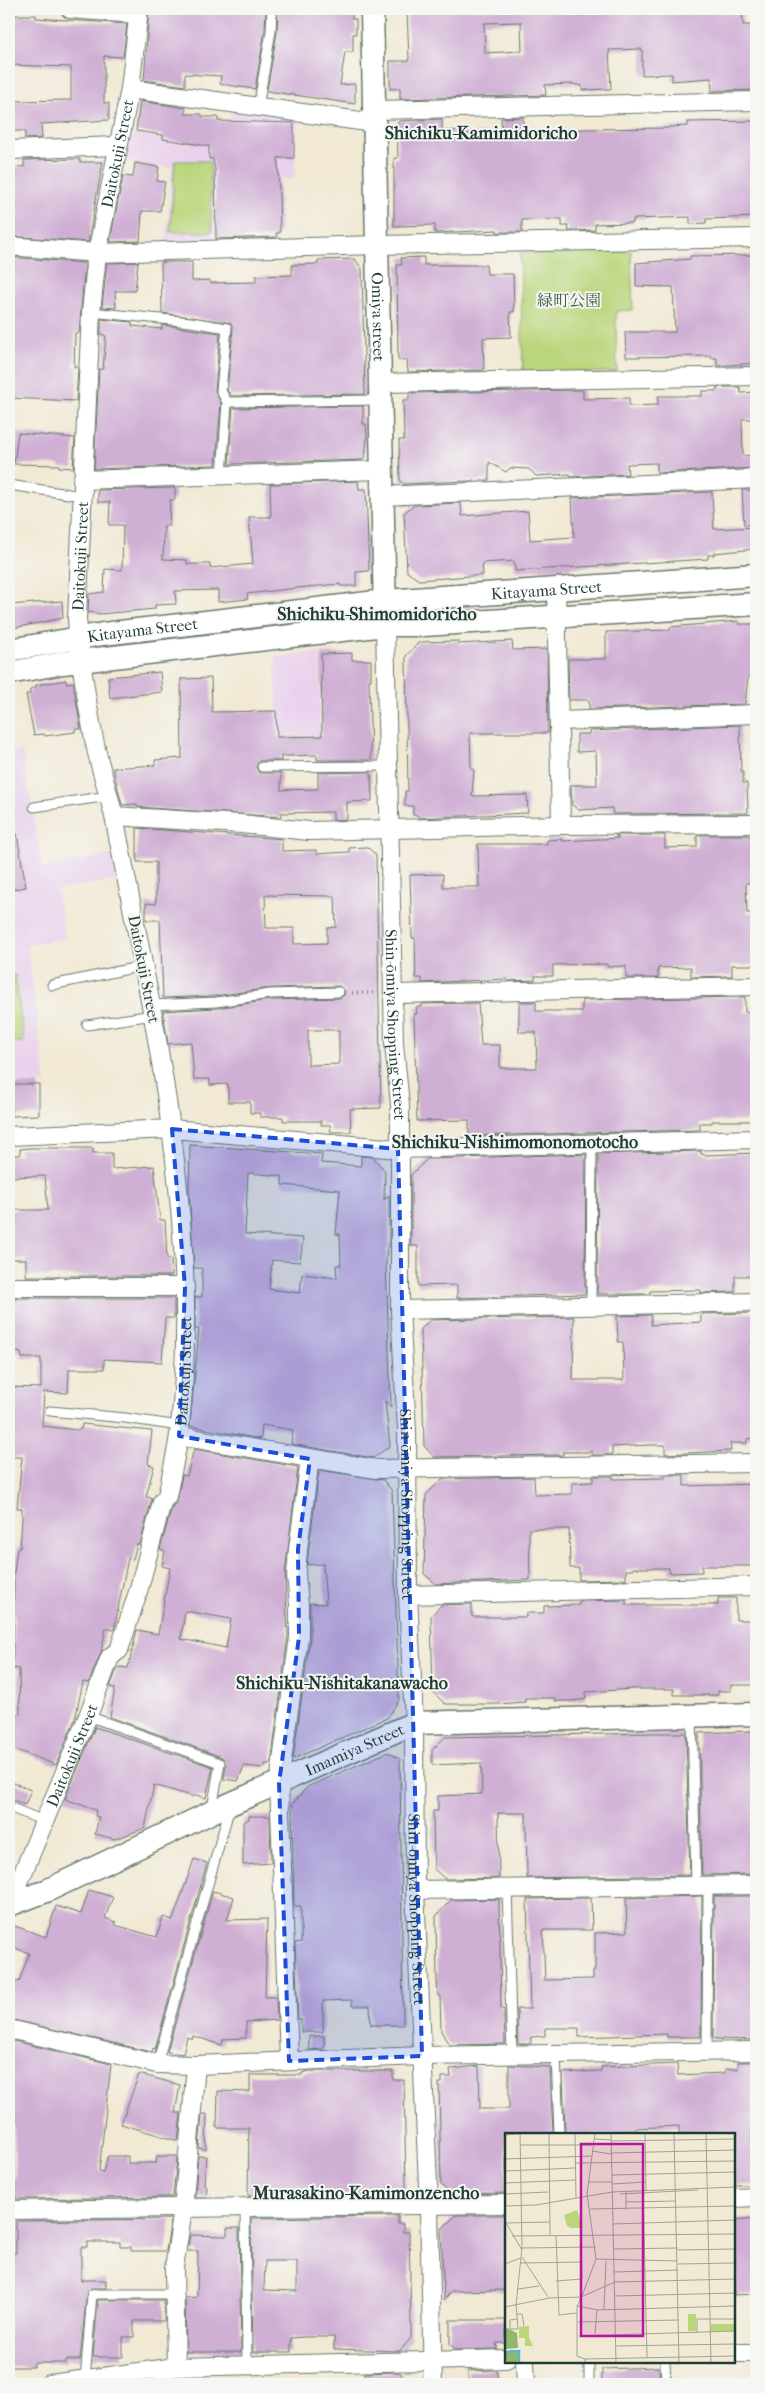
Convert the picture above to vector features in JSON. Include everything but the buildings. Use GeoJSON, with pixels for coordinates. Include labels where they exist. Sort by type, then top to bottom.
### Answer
{"type":"FeatureCollection","features":[{"type":"Feature","properties":{"kind":"street"},"geometry":{"type":"LineString","coordinates":[[70,9],[138,12]]}},
{"type":"Feature","properties":{"kind":"street","name":"Omiya street"},"geometry":{"type":"LineString","coordinates":[[372,9],[385,625]]}},
{"type":"Feature","properties":{"kind":"street","name":"Daitokuji Street"},"geometry":{"type":"LineString","coordinates":[[10,1905],[88,1716],[110,1657],[119,1650],[138,1592],[162,1502],[167,1496],[179,1431],[185,1288],[172,1129],[152,1010],[114,816],[94,740],[79,637],[78,576],[91,312],[97,253],[117,146],[130,89],[138,12]]}},
{"type":"Feature","properties":{"kind":"street"},"geometry":{"type":"LineString","coordinates":[[130,89],[258,107],[374,117],[756,100]]}},
{"type":"Feature","properties":{"kind":"street"},"geometry":{"type":"LineString","coordinates":[[9,150],[117,146]]}},
{"type":"Feature","properties":{"kind":"street"},"geometry":{"type":"LineString","coordinates":[[9,246],[97,253],[377,245],[756,238]]}},
{"type":"Feature","properties":{"kind":"street"},"geometry":{"type":"LineString","coordinates":[[381,391],[756,376]]}},
{"type":"Feature","properties":{"kind":"street"},"geometry":{"type":"LineString","coordinates":[[82,488],[222,476],[382,470]]}},
{"type":"Feature","properties":{"kind":"street"},"geometry":{"type":"LineString","coordinates":[[382,496],[756,479]]}},
{"type":"Feature","properties":{"kind":"street","name":"Kitayama Street"},"geometry":{"type":"LineString","coordinates":[[9,650],[79,637],[385,601],[756,575]]}},
{"type":"Feature","properties":{"kind":"street"},"geometry":{"type":"LineString","coordinates":[[556,589],[561,825]]}},
{"type":"Feature","properties":{"kind":"street","name":"Kitayama Street"},"geometry":{"type":"LineString","coordinates":[[9,673],[81,661],[385,625],[424,625],[756,604]]}},
{"type":"Feature","properties":{"kind":"street","name":"Shin-ōmiya Shopping Street"},"geometry":{"type":"LineString","coordinates":[[385,625],[391,830],[394,1044],[400,1105],[398,1149],[400,1310],[408,1470],[408,1595],[414,1723],[415,1890],[429,2207],[433,2384]]}},
{"type":"Feature","properties":{"kind":"street"},"geometry":{"type":"LineString","coordinates":[[559,721],[756,714]]}},
{"type":"Feature","properties":{"kind":"street"},"geometry":{"type":"LineString","coordinates":[[114,816],[242,824],[309,832],[561,825],[756,824]]}},
{"type":"Feature","properties":{"kind":"street"},"geometry":{"type":"LineString","coordinates":[[394,994],[756,986]]}},
{"type":"Feature","properties":{"kind":"street"},"geometry":{"type":"LineString","coordinates":[[9,1136],[172,1129],[398,1149],[756,1139]]}},
{"type":"Feature","properties":{"kind":"street"},"geometry":{"type":"LineString","coordinates":[[9,1287],[185,1288]]}},
{"type":"Feature","properties":{"kind":"street"},"geometry":{"type":"LineString","coordinates":[[400,1310],[756,1302]]}},
{"type":"Feature","properties":{"kind":"street"},"geometry":{"type":"LineString","coordinates":[[179,1431],[310,1459],[376,1469],[408,1470],[756,1463]]}},
{"type":"Feature","properties":{"kind":"street"},"geometry":{"type":"LineString","coordinates":[[289,2061],[279,1783],[299,1637],[299,1604],[296,1575],[310,1459]]}},
{"type":"Feature","properties":{"kind":"street"},"geometry":{"type":"LineString","coordinates":[[408,1595],[756,1586]]}},
{"type":"Feature","properties":{"kind":"street","name":"Imamiya Street"},"geometry":{"type":"LineString","coordinates":[[10,1905],[46,1891],[222,1808],[414,1723],[756,1714]]}},
{"type":"Feature","properties":{"kind":"street"},"geometry":{"type":"LineString","coordinates":[[415,1890],[756,1885]]}},
{"type":"Feature","properties":{"kind":"street"},"geometry":{"type":"LineString","coordinates":[[9,2029],[157,2064],[196,2065],[512,2054],[756,2051]]}},
{"type":"Feature","properties":{"kind":"street"},"geometry":{"type":"LineString","coordinates":[[176,2367],[174,2268],[183,2209],[196,2065]]}},
{"type":"Feature","properties":{"kind":"street"},"geometry":{"type":"LineString","coordinates":[[735,2198],[756,2197]]}},
{"type":"Feature","properties":{"kind":"street"},"geometry":{"type":"LineString","coordinates":[[9,2210],[429,2207],[505,2204]]}},
{"type":"Feature","properties":{"kind":"street"},"geometry":{"type":"LineString","coordinates":[[735,2353],[756,2353]]}},
{"type":"Feature","properties":{"kind":"street"},"geometry":{"type":"LineString","coordinates":[[50,2384],[85,2380],[139,2378],[176,2367],[505,2359]]}},
{"type":"Feature","properties":{"kind":"street"},"geometry":{"type":"LineString","coordinates":[[526,2363],[526,2384]]}},
{"type":"Feature","properties":{"kind":"lane"},"geometry":{"type":"LineString","coordinates":[[258,107],[271,31],[272,9]]}},
{"type":"Feature","properties":{"kind":"lane"},"geometry":{"type":"LineString","coordinates":[[91,312],[191,322],[227,328],[221,391],[227,402],[222,476]]}},
{"type":"Feature","properties":{"kind":"lane"},"geometry":{"type":"LineString","coordinates":[[227,402],[381,391]]}},
{"type":"Feature","properties":{"kind":"lane"},"geometry":{"type":"LineString","coordinates":[[9,485],[82,488]]}},
{"type":"Feature","properties":{"kind":"lane"},"geometry":{"type":"LineString","coordinates":[[262,767],[388,766]]}},
{"type":"Feature","properties":{"kind":"lane"},"geometry":{"type":"LineString","coordinates":[[34,807],[109,796]]}},
{"type":"Feature","properties":{"kind":"lane"},"geometry":{"type":"LineString","coordinates":[[52,985],[143,966]]}},
{"type":"Feature","properties":{"kind":"lane"},"geometry":{"type":"LineString","coordinates":[[87,1025],[152,1010],[270,994],[338,992]]}},
{"type":"Feature","properties":{"kind":"lane"},"geometry":{"type":"LineString","coordinates":[[591,1306],[592,1145]]}},
{"type":"Feature","properties":{"kind":"lane"},"geometry":{"type":"LineString","coordinates":[[50,1411],[125,1418],[179,1431]]}},
{"type":"Feature","properties":{"kind":"lane"},"geometry":{"type":"LineString","coordinates":[[692,1715],[702,1886],[707,2052]]}},
{"type":"Feature","properties":{"kind":"lane"},"geometry":{"type":"LineString","coordinates":[[88,1716],[220,1763],[222,1808],[157,2064]]}},
{"type":"Feature","properties":{"kind":"lane"},"geometry":{"type":"LineString","coordinates":[[9,1807],[44,1821]]}},
{"type":"Feature","properties":{"kind":"lane"},"geometry":{"type":"LineString","coordinates":[[507,1888],[512,2054]]}},
{"type":"Feature","properties":{"kind":"lane"},"geometry":{"type":"LineString","coordinates":[[556,2054],[559,2133]]}},
{"type":"Feature","properties":{"kind":"lane"},"geometry":{"type":"LineString","coordinates":[[245,2209],[248,2364]]}},
{"type":"Feature","properties":{"kind":"lane"},"geometry":{"type":"LineString","coordinates":[[85,2380],[92,2294],[174,2294]]}},
{"type":"Feature","properties":{"kind":"lane"},"geometry":{"type":"LineString","coordinates":[[589,2363],[589,2384]]}},
{"type":"Feature","properties":{"kind":"lane"},"geometry":{"type":"LineString","coordinates":[[665,2363],[666,2384]]}},
{"type":"Feature","properties":{"kind":"path"},"geometry":{"type":"LineString","coordinates":[[338,992],[394,994]]}},
{"type":"Feature","properties":{"kind":"highlighted area"},"geometry":{"type":"Polygon","coordinates":[[[172,1129],[398,1149],[422,2056],[289,2061],[279,1783],[299,1637],[298,1549],[310,1459],[179,1436],[185,1287],[172,1129]]]}},
{"type":"Feature","properties":{"kind":"shaded area"},"geometry":{"type":"Polygon","coordinates":[[[230,107],[297,118],[294,179],[213,181],[214,243],[166,244],[172,168],[122,160],[128,132],[186,144],[231,143],[230,107]]]}},
{"type":"Feature","properties":{"kind":"shaded area"},"geometry":{"type":"Polygon","coordinates":[[[320,652],[320,735],[278,735],[275,657],[320,652]]]}},
{"type":"Feature","properties":{"kind":"shaded area"},"geometry":{"type":"Polygon","coordinates":[[[22,750],[42,868],[116,854],[121,879],[56,890],[65,938],[27,945],[46,1083],[9,1083],[9,752],[22,750]]]}},
{"type":"Feature","properties":{"kind":"green space"},"geometry":{"type":"Polygon","coordinates":[[[175,161],[210,161],[212,232],[170,232],[175,161]]]}},
{"type":"Feature","properties":{"kind":"green space","name":"緑町公園"},"geometry":{"type":"Polygon","coordinates":[[[631,251],[633,310],[616,311],[617,372],[523,374],[520,253],[631,251]]]}},
{"type":"Feature","properties":{"kind":"green space"},"geometry":{"type":"Polygon","coordinates":[[[15,975],[24,1042],[9,1042],[9,976],[15,975]]]}},
{"type":"Feature","properties":{"kind":"district","name":"Shichiku-Kamimidoricho"},"geometry":{"type":"Point","coordinates":[481,133]}},
{"type":"Feature","properties":{"kind":"district","name":"Shichiku-Shimomidoricho"},"geometry":{"type":"Point","coordinates":[377,614]}},
{"type":"Feature","properties":{"kind":"district","name":"Shichiku-Nishimomonomotocho"},"geometry":{"type":"Point","coordinates":[515,1142]}},
{"type":"Feature","properties":{"kind":"district","name":"Shichiku-Nishitakanawacho"},"geometry":{"type":"Point","coordinates":[342,1683]}},
{"type":"Feature","properties":{"kind":"district","name":"Murasakino-Kamimonzencho"},"geometry":{"type":"Point","coordinates":[366,2193]}}]}
